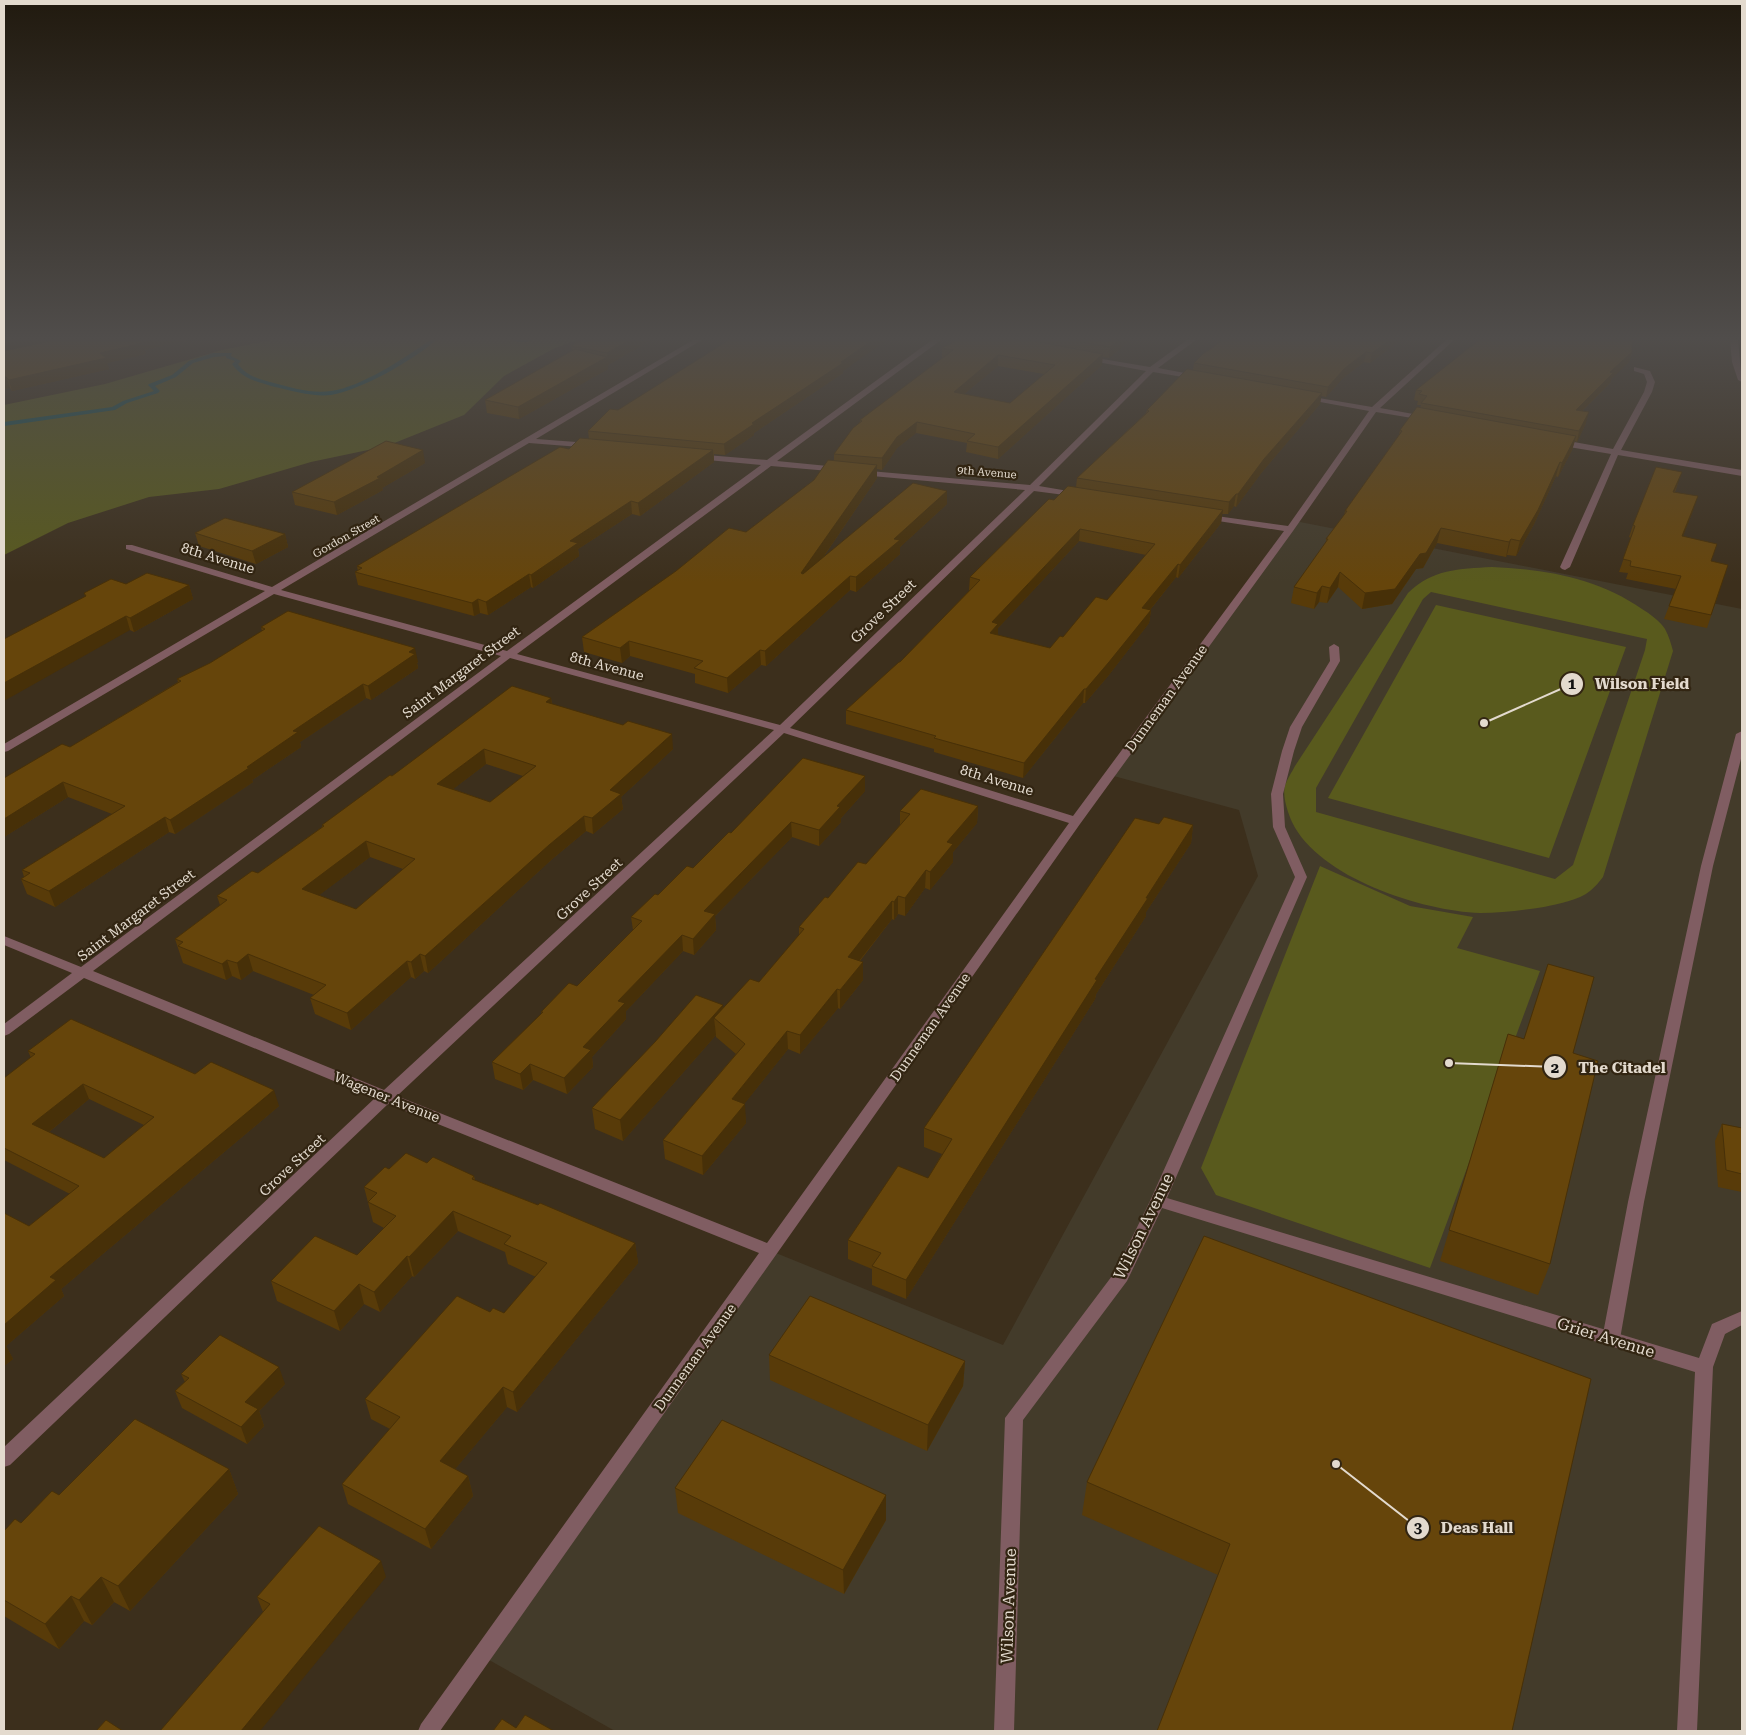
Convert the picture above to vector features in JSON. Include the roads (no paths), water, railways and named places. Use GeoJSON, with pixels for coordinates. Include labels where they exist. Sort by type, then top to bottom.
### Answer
{"type":"FeatureCollection","features":[{"type":"Feature","properties":{"kind":"street","name":"Gordon Street"},"geometry":{"type":"LineString","coordinates":[[4,749],[563,421]]}},
{"type":"Feature","properties":{"kind":"street","name":"Saint Margaret Street"},"geometry":{"type":"LineString","coordinates":[[4,1031],[508,655],[826,421]]}},
{"type":"Feature","properties":{"kind":"street","name":"Grove Street"},"geometry":{"type":"LineString","coordinates":[[4,1458],[386,1097],[782,729],[1100,421]]}},
{"type":"Feature","properties":{"kind":"street","name":"Dunneman Avenue"},"geometry":{"type":"LineString","coordinates":[[428,1731],[1076,821],[1290,529],[1366,421]]}},
{"type":"Feature","properties":{"kind":"street"},"geometry":{"type":"LineString","coordinates":[[1565,567],[1615,453],[1632,421]]}},
{"type":"Feature","properties":{"kind":"street"},"geometry":{"type":"LineString","coordinates":[[530,441],[597,447]]}},
{"type":"Feature","properties":{"kind":"street"},"geometry":{"type":"LineString","coordinates":[[1547,441],[1742,473]]}},
{"type":"Feature","properties":{"kind":"street","name":"9th Avenue"},"geometry":{"type":"LineString","coordinates":[[683,455],[1032,488],[1089,497]]}},
{"type":"Feature","properties":{"kind":"street"},"geometry":{"type":"LineString","coordinates":[[1194,514],[1290,529]]}},
{"type":"Feature","properties":{"kind":"street","name":"8th Avenue"},"geometry":{"type":"LineString","coordinates":[[129,547],[275,591],[782,729],[1076,821]]}},
{"type":"Feature","properties":{"kind":"street","name":"Wilson Avenue"},"geometry":{"type":"LineString","coordinates":[[1004,1731],[1014,1418],[1121,1276],[1158,1201],[1301,877],[1278,827],[1277,794],[1296,727],[1335,661],[1334,648]]}},
{"type":"Feature","properties":{"kind":"street"},"geometry":{"type":"LineString","coordinates":[[1611,1339],[1636,1202],[1708,866],[1738,759],[1742,734]]}},
{"type":"Feature","properties":{"kind":"street","name":"Wagener Avenue"},"geometry":{"type":"LineString","coordinates":[[4,940],[386,1097],[772,1250]]}},
{"type":"Feature","properties":{"kind":"street","name":"Grier Avenue"},"geometry":{"type":"LineString","coordinates":[[1158,1201],[1704,1367]]}},
{"type":"Feature","properties":{"kind":"street"},"geometry":{"type":"LineString","coordinates":[[1687,1731],[1704,1367],[1718,1329],[1742,1318]]}},
{"type":"Feature","properties":{"kind":"waterway"},"geometry":{"type":"LineString","coordinates":[[4,424],[26,421]]}},
{"type":"Feature","properties":{"kind":"place","name":"Wilson Field"},"geometry":{"type":"Point","coordinates":[1484,723]}},
{"type":"Feature","properties":{"kind":"place","name":"The Citadel"},"geometry":{"type":"Point","coordinates":[1449,1063]}},
{"type":"Feature","properties":{"kind":"place","name":"Deas Hall"},"geometry":{"type":"Point","coordinates":[1336,1464]}}]}
